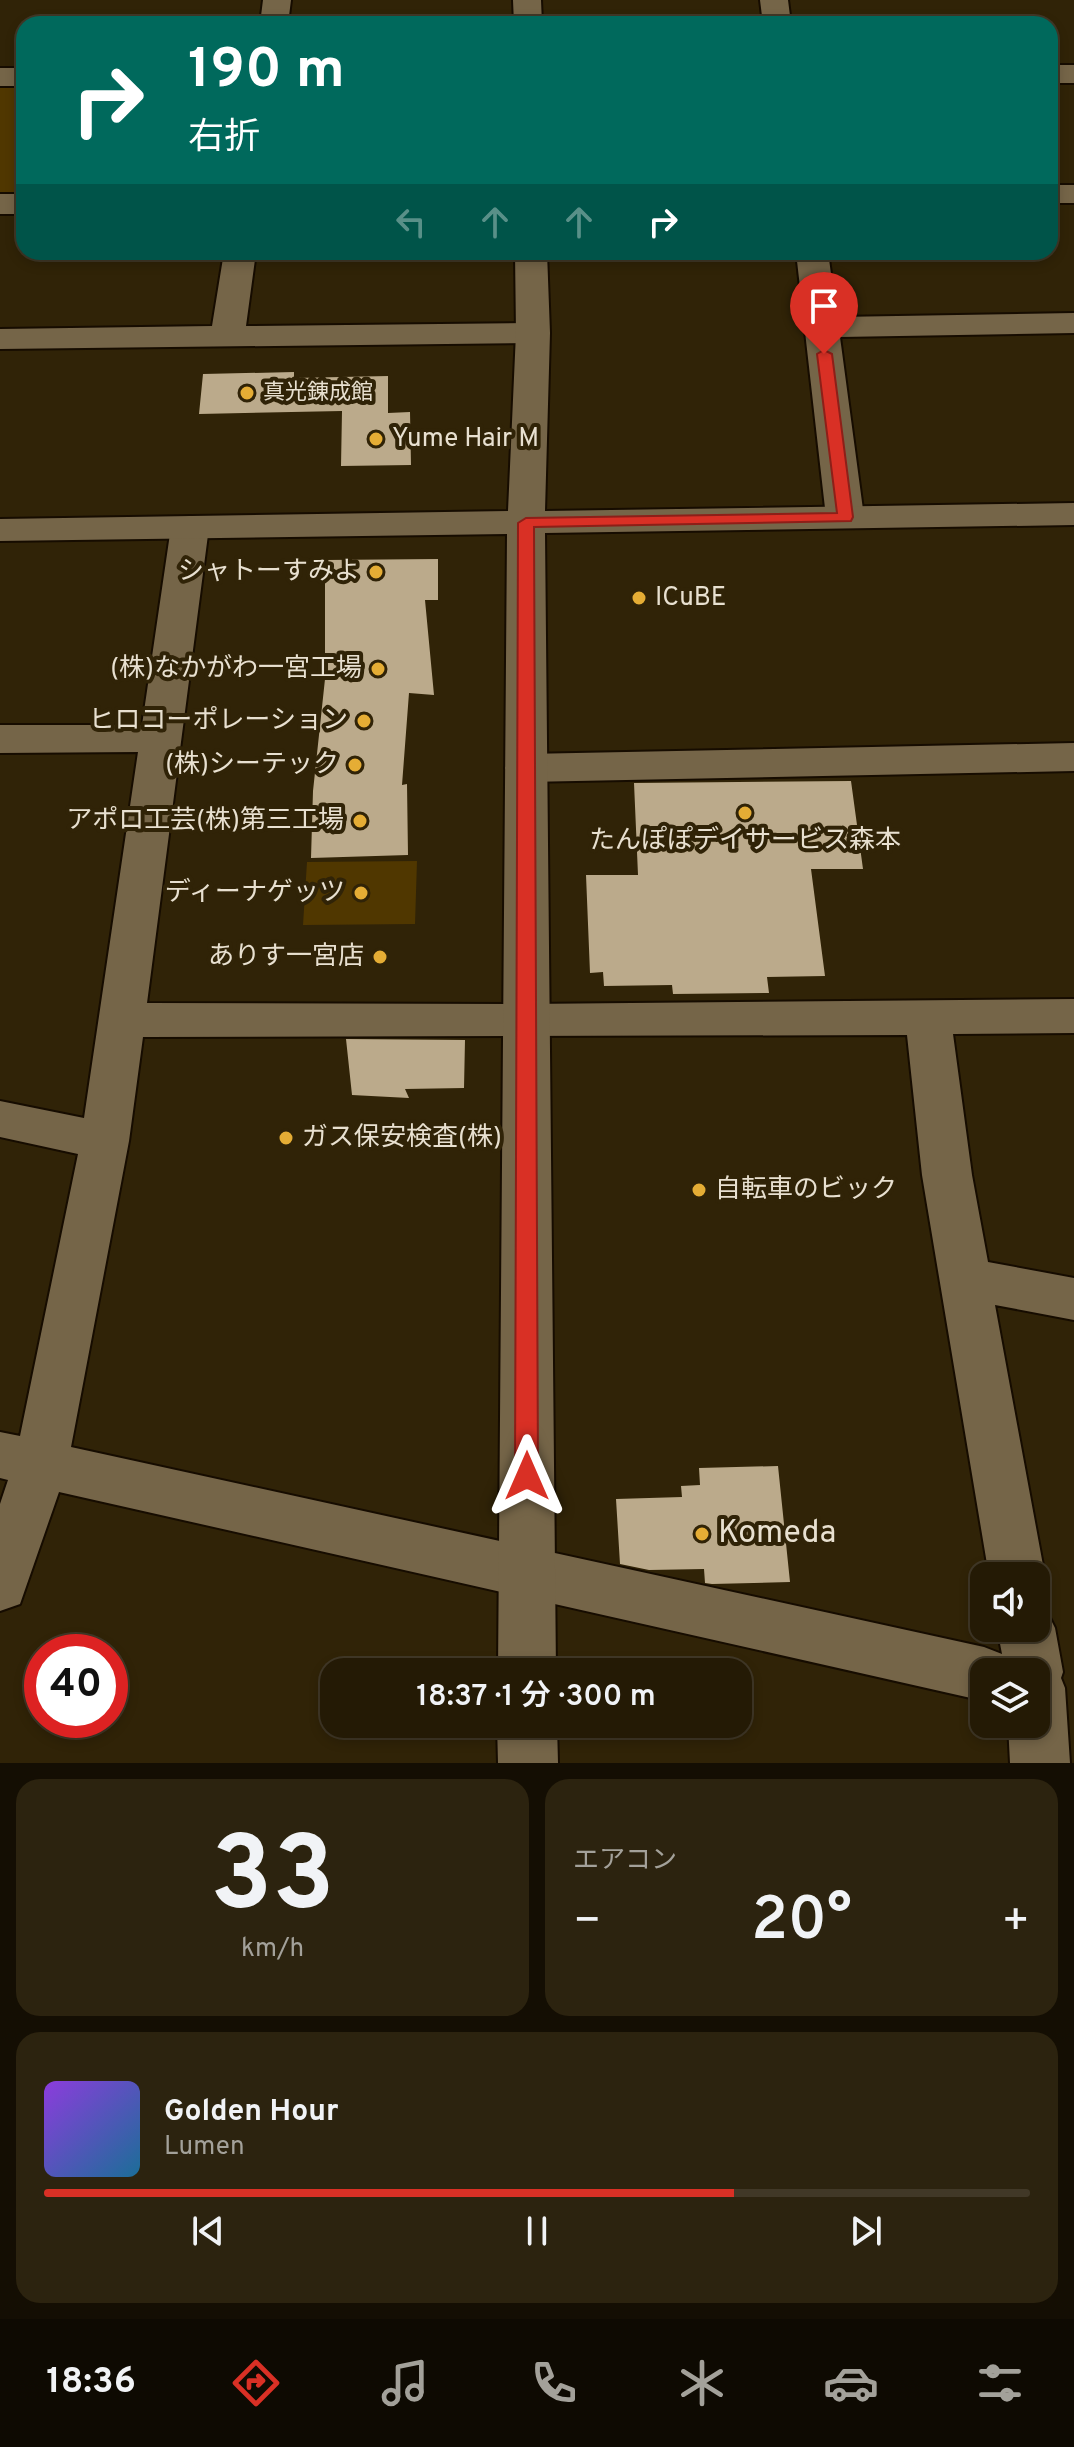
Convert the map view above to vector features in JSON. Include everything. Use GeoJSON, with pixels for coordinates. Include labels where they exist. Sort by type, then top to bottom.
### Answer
{"type":"FeatureCollection","features":[{"type":"Feature","properties":{"kind":"street"},"geometry":{"type":"LineString","coordinates":[[227,337],[239,260]]}},
{"type":"Feature","properties":{"kind":"street"},"geometry":{"type":"LineString","coordinates":[[527,1658],[526,523],[533,333],[531,260]]}},
{"type":"Feature","properties":{"kind":"street"},"geometry":{"type":"LineString","coordinates":[[813,260],[845,517]]}},
{"type":"Feature","properties":{"kind":"street"},"geometry":{"type":"LineString","coordinates":[[821,327],[1074,323]]}},
{"type":"Feature","properties":{"kind":"street"},"geometry":{"type":"LineString","coordinates":[[0,339],[533,333]]}},
{"type":"Feature","properties":{"kind":"street"},"geometry":{"type":"LineString","coordinates":[[0,530],[1074,514]]}},
{"type":"Feature","properties":{"kind":"street"},"geometry":{"type":"LineString","coordinates":[[0,1586],[21,1460],[105,1141],[190,527]]}},
{"type":"Feature","properties":{"kind":"street"},"geometry":{"type":"LineString","coordinates":[[0,739],[161,738]]}},
{"type":"Feature","properties":{"kind":"street"},"geometry":{"type":"LineString","coordinates":[[526,768],[1074,757]]}},
{"type":"Feature","properties":{"kind":"street"},"geometry":{"type":"LineString","coordinates":[[121,1020],[526,1021],[1074,1016]]}},
{"type":"Feature","properties":{"kind":"street"},"geometry":{"type":"LineString","coordinates":[[928,1017],[947,1175],[1015,1562]]}},
{"type":"Feature","properties":{"kind":"street"},"geometry":{"type":"LineString","coordinates":[[0,1119],[105,1141]]}},
{"type":"Feature","properties":{"kind":"street"},"geometry":{"type":"LineString","coordinates":[[965,1278],[1074,1299]]}},
{"type":"Feature","properties":{"kind":"street"},"geometry":{"type":"LineString","coordinates":[[21,1460],[970,1671]]}},
{"type":"Feature","properties":{"kind":"street"},"geometry":{"type":"LineString","coordinates":[[527,1738],[528,1763]]}},
{"type":"Feature","properties":{"kind":"shaded area"},"geometry":{"type":"Polygon","coordinates":[[[0,84],[16,84],[16,195],[0,195],[0,84]]]}},
{"type":"Feature","properties":{"kind":"shaded area","name":"ディーナゲッツ"},"geometry":{"type":"Polygon","coordinates":[[[417,861],[415,924],[303,925],[307,862],[417,861]]]}},
{"type":"Feature","properties":{"kind":"building"},"geometry":{"type":"Polygon","coordinates":[[[294,372],[294,378],[388,376],[388,413],[410,412],[411,465],[341,466],[342,411],[199,414],[203,374],[294,372]]]}},
{"type":"Feature","properties":{"kind":"building"},"geometry":{"type":"Polygon","coordinates":[[[438,559],[438,600],[425,600],[434,695],[409,693],[402,785],[407,784],[408,855],[311,858],[313,791],[325,679],[325,560],[438,559]]]}},
{"type":"Feature","properties":{"kind":"building"},"geometry":{"type":"Polygon","coordinates":[[[851,781],[863,869],[811,869],[825,976],[767,977],[769,993],[673,994],[672,985],[604,986],[603,972],[590,973],[586,875],[638,875],[634,783],[851,781]]]}},
{"type":"Feature","properties":{"kind":"building"},"geometry":{"type":"Polygon","coordinates":[[[346,1039],[465,1040],[464,1088],[405,1089],[409,1098],[352,1095],[346,1039]]]}},
{"type":"Feature","properties":{"kind":"building","name":"Komeda"},"geometry":{"type":"Polygon","coordinates":[[[778,1466],[790,1582],[712,1584],[705,1583],[704,1569],[649,1570],[620,1564],[616,1499],[682,1497],[681,1486],[700,1485],[699,1468],[778,1466]]]}},
{"type":"Feature","properties":{"kind":"place","name":"真光錬成館"},"geometry":{"type":"Point","coordinates":[247,393]}},
{"type":"Feature","properties":{"kind":"place","name":"Yume Hair M"},"geometry":{"type":"Point","coordinates":[376,439]}},
{"type":"Feature","properties":{"kind":"place","name":"シャトーすみよ"},"geometry":{"type":"Point","coordinates":[376,572]}},
{"type":"Feature","properties":{"kind":"place","name":"ICuBE"},"geometry":{"type":"Point","coordinates":[639,598]}},
{"type":"Feature","properties":{"kind":"place","name":"(株)なかがわ一宮工場"},"geometry":{"type":"Point","coordinates":[378,669]}},
{"type":"Feature","properties":{"kind":"place","name":"ヒロコーポレーション"},"geometry":{"type":"Point","coordinates":[364,721]}},
{"type":"Feature","properties":{"kind":"place","name":"(株)シーテック"},"geometry":{"type":"Point","coordinates":[355,765]}},
{"type":"Feature","properties":{"kind":"place","name":"たんぽぽデイサービス森本"},"geometry":{"type":"Point","coordinates":[745,813]}},
{"type":"Feature","properties":{"kind":"place","name":"アポロ工芸(株)第三工場"},"geometry":{"type":"Point","coordinates":[360,821]}},
{"type":"Feature","properties":{"kind":"place","name":"ディーナゲッツ"},"geometry":{"type":"Point","coordinates":[361,893]}},
{"type":"Feature","properties":{"kind":"place","name":"ありす一宮店"},"geometry":{"type":"Point","coordinates":[380,957]}},
{"type":"Feature","properties":{"kind":"place","name":"ガス保安検査(株)"},"geometry":{"type":"Point","coordinates":[286,1138]}},
{"type":"Feature","properties":{"kind":"place","name":"自転車のビック"},"geometry":{"type":"Point","coordinates":[699,1190]}},
{"type":"Feature","properties":{"kind":"place","name":"Komeda"},"geometry":{"type":"Point","coordinates":[702,1534]}},
{"type":"Feature","properties":{"kind":"route"},"geometry":{"type":"LineString","coordinates":[[527,1476],[526,523],[845,517],[824,354]]}}]}
